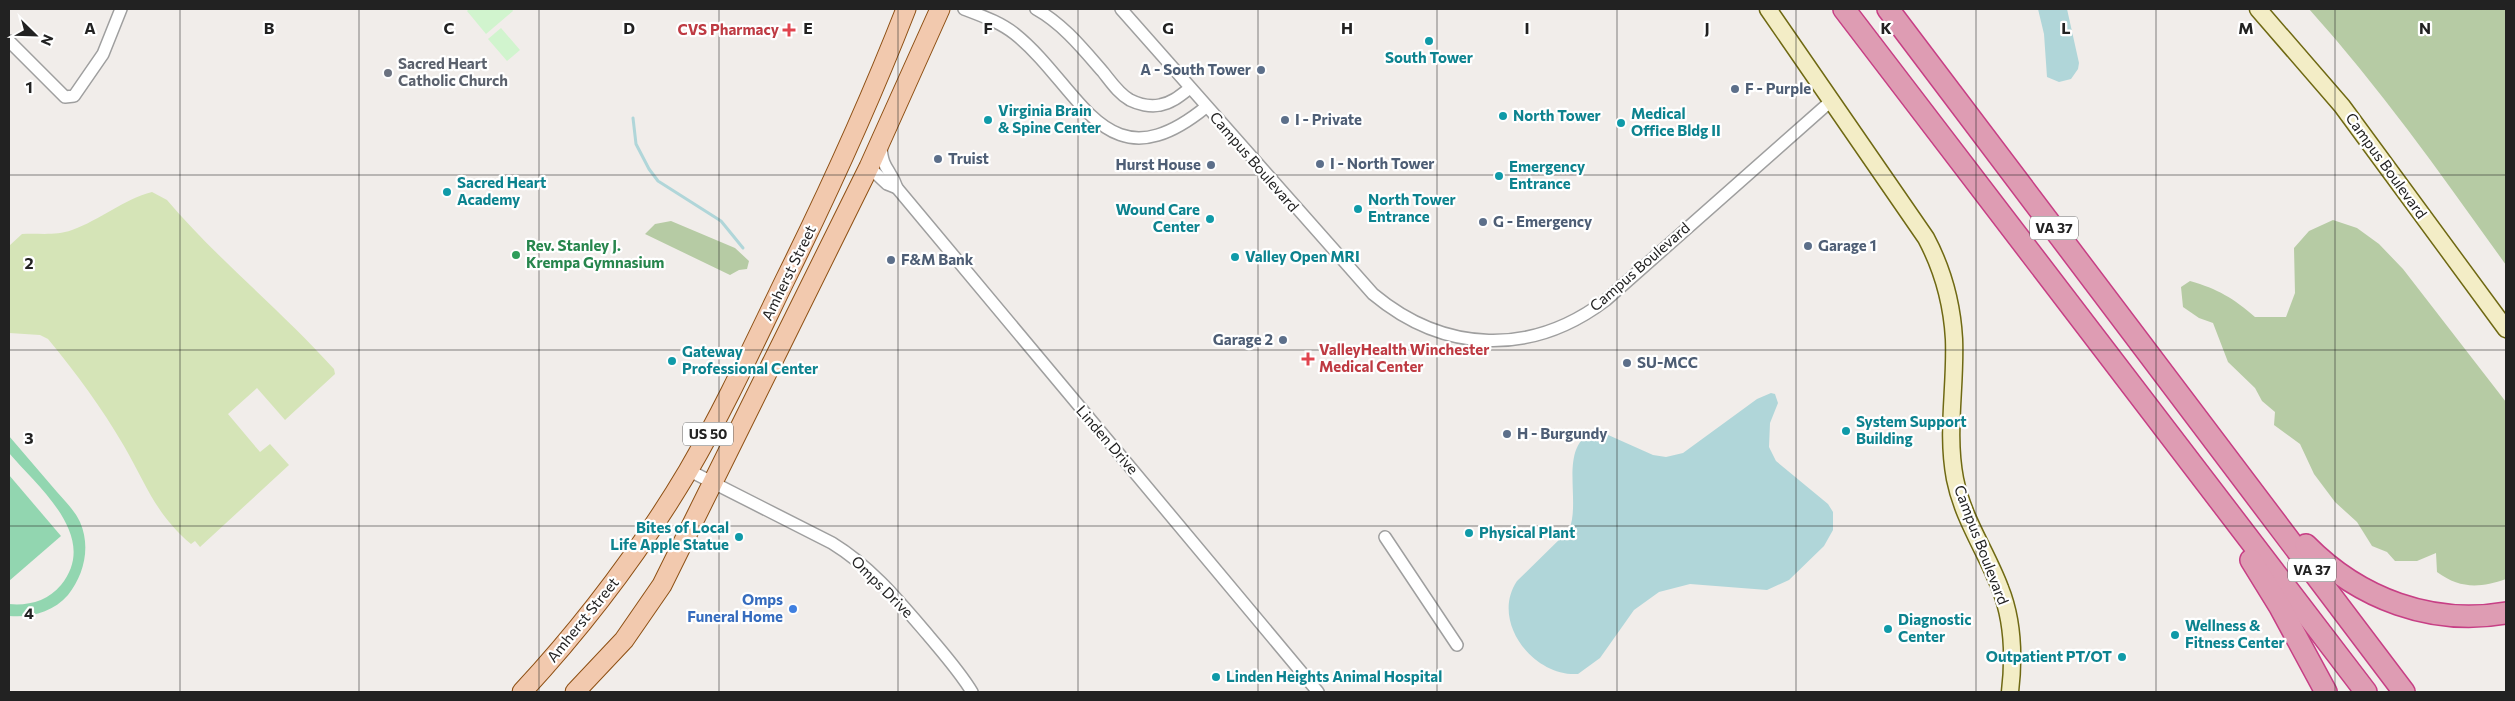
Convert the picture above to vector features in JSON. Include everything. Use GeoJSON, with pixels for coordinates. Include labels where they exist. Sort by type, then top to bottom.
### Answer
{"type":"FeatureCollection","features":[{"type":"Feature","properties":{"kind":"highway","name":"VA 37"},"geometry":{"type":"LineString","coordinates":[[1844,9],[2152,413],[2214,490],[2366,692]]}},
{"type":"Feature","properties":{"kind":"highway","name":"VA 37"},"geometry":{"type":"LineString","coordinates":[[1888,9],[2404,692]]}},
{"type":"Feature","properties":{"kind":"highway"},"geometry":{"type":"LineString","coordinates":[[2152,413],[2260,575],[2326,692]]}},
{"type":"Feature","properties":{"kind":"highway"},"geometry":{"type":"LineString","coordinates":[[2220,447],[2269,505],[2317,557],[2360,588],[2397,604],[2438,615],[2473,617],[2506,613]]}},
{"type":"Feature","properties":{"kind":"main road","name":"Amherst Street"},"geometry":{"type":"LineString","coordinates":[[522,692],[577,630],[623,571],[688,470],[766,320],[849,148],[906,9]]}},
{"type":"Feature","properties":{"kind":"main road","name":"Amherst Street"},"geometry":{"type":"LineString","coordinates":[[575,692],[603,664],[644,612],[662,585],[869,167],[940,9]]}},
{"type":"Feature","properties":{"kind":"main road"},"geometry":{"type":"LineString","coordinates":[[869,167],[860,145],[870,100]]}},
{"type":"Feature","properties":{"kind":"main road"},"geometry":{"type":"LineString","coordinates":[[849,148],[858,170],[855,196]]}},
{"type":"Feature","properties":{"kind":"street"},"geometry":{"type":"LineString","coordinates":[[9,41],[65,97],[74,96],[103,54],[121,9]]}},
{"type":"Feature","properties":{"kind":"street","name":"Campus Boulevard"},"geometry":{"type":"LineString","coordinates":[[964,9],[1002,25],[1016,35],[1090,115],[1115,132],[1140,138],[1163,135],[1180,127],[1206,107]]}},
{"type":"Feature","properties":{"kind":"street"},"geometry":{"type":"LineString","coordinates":[[1036,9],[1054,20],[1130,100],[1143,104],[1159,105],[1175,100],[1190,88]]}},
{"type":"Feature","properties":{"kind":"street","name":"Campus Boulevard"},"geometry":{"type":"LineString","coordinates":[[1121,9],[1351,272],[1383,303],[1406,318],[1439,333],[1476,340],[1504,341],[1553,330],[1577,320],[1594,309],[1831,101]]}},
{"type":"Feature","properties":{"kind":"street","name":"Campus Boulevard"},"geometry":{"type":"LineString","coordinates":[[1768,9],[1926,238],[1941,270],[1952,318],[1954,341],[1950,422],[1955,479],[1971,528],[2001,589],[2012,642],[2010,692]]}},
{"type":"Feature","properties":{"kind":"street","name":"Campus Boulevard"},"geometry":{"type":"LineString","coordinates":[[2258,9],[2342,106],[2506,329]]}},
{"type":"Feature","properties":{"kind":"street","name":"Linden Drive"},"geometry":{"type":"LineString","coordinates":[[880,143],[882,164],[893,177],[896,188],[1318,692]]}},
{"type":"Feature","properties":{"kind":"street","name":"Linden Drive"},"geometry":{"type":"LineString","coordinates":[[869,167],[887,184],[896,188]]}},
{"type":"Feature","properties":{"kind":"street","name":"Omps Drive"},"geometry":{"type":"LineString","coordinates":[[688,470],[849,553],[890,591],[953,664],[972,692]]}},
{"type":"Feature","properties":{"kind":"street"},"geometry":{"type":"LineString","coordinates":[[1385,537],[1457,645]]}},
{"type":"Feature","properties":{"kind":"green space"},"geometry":{"type":"Polygon","coordinates":[[[469,9],[512,9],[513,11],[486,34],[467,11],[469,9]]]}},
{"type":"Feature","properties":{"kind":"green space"},"geometry":{"type":"Polygon","coordinates":[[[2309,9],[2506,9],[2506,265],[2435,166],[2386,102],[2336,39],[2309,9]]]}},
{"type":"Feature","properties":{"kind":"green space"},"geometry":{"type":"Polygon","coordinates":[[[501,28],[520,50],[507,61],[488,39],[501,28]]]}},
{"type":"Feature","properties":{"kind":"green space"},"geometry":{"type":"Polygon","coordinates":[[[152,192],[167,200],[207,243],[314,347],[334,369],[335,374],[285,420],[257,388],[228,414],[260,452],[270,444],[289,465],[200,547],[195,541],[191,544],[179,533],[160,510],[107,418],[79,378],[48,339],[40,335],[9,333],[9,246],[22,234],[53,234],[72,230],[132,199],[152,192]]]}},
{"type":"Feature","properties":{"kind":"green space"},"geometry":{"type":"Polygon","coordinates":[[[2333,220],[2357,228],[2379,244],[2403,269],[2506,402],[2506,579],[2479,585],[2462,584],[2454,582],[2437,572],[2436,553],[2417,561],[2395,561],[2387,552],[2372,546],[2357,522],[2335,502],[2314,474],[2300,444],[2274,425],[2275,412],[2262,401],[2255,388],[2228,362],[2213,323],[2199,318],[2183,307],[2181,287],[2190,281],[2225,295],[2240,304],[2255,317],[2286,317],[2295,293],[2294,248],[2309,231],[2333,220]]]}},
{"type":"Feature","properties":{"kind":"green space"},"geometry":{"type":"Polygon","coordinates":[[[671,221],[735,248],[749,261],[747,269],[739,270],[730,275],[645,234],[655,224],[671,221]]]}},
{"type":"Feature","properties":{"kind":"green space"},"geometry":{"type":"Polygon","coordinates":[[[9,436],[73,510],[80,522],[85,541],[82,570],[68,595],[49,610],[25,616],[9,616],[9,604],[30,603],[44,599],[56,590],[71,567],[74,549],[70,531],[61,514],[49,497],[9,453],[9,436]]]}},
{"type":"Feature","properties":{"kind":"green space"},"geometry":{"type":"Polygon","coordinates":[[[9,475],[61,536],[9,581],[9,475]]]}},
{"type":"Feature","properties":{"kind":"water"},"geometry":{"type":"Polygon","coordinates":[[[2038,9],[2067,9],[2079,63],[2078,69],[2071,79],[2059,82],[2047,77],[2044,34],[2038,9]]]}},
{"type":"Feature","properties":{"kind":"water"},"geometry":{"type":"Polygon","coordinates":[[[1771,393],[1775,394],[1778,403],[1770,423],[1769,447],[1776,461],[1828,504],[1833,512],[1833,530],[1824,546],[1789,580],[1767,590],[1690,584],[1659,592],[1634,610],[1600,658],[1578,674],[1561,673],[1546,666],[1532,656],[1520,644],[1513,629],[1509,613],[1510,597],[1517,581],[1569,530],[1573,504],[1572,474],[1574,460],[1577,447],[1585,437],[1597,430],[1653,455],[1666,457],[1683,453],[1757,399],[1771,393]]]}},
{"type":"Feature","properties":{"kind":"waterway"},"geometry":{"type":"LineString","coordinates":[[633,118],[636,144],[649,169],[658,181],[721,221],[743,248]]}},
{"type":"Feature","properties":{"kind":"place","name":"CVS Pharmacy"},"geometry":{"type":"Point","coordinates":[789,30]}},
{"type":"Feature","properties":{"kind":"place","name":"South Tower"},"geometry":{"type":"Point","coordinates":[1429,41]}},
{"type":"Feature","properties":{"kind":"place","name":"A - South Tower"},"geometry":{"type":"Point","coordinates":[1261,70]}},
{"type":"Feature","properties":{"kind":"place","name":"Sacred Heart Catholic Church"},"geometry":{"type":"Point","coordinates":[388,73]}},
{"type":"Feature","properties":{"kind":"place","name":"F - Purple"},"geometry":{"type":"Point","coordinates":[1735,89]}},
{"type":"Feature","properties":{"kind":"place","name":"North Tower"},"geometry":{"type":"Point","coordinates":[1503,116]}},
{"type":"Feature","properties":{"kind":"place","name":"Virginia Brain & Spine Center"},"geometry":{"type":"Point","coordinates":[988,120]}},
{"type":"Feature","properties":{"kind":"place","name":"I - Private"},"geometry":{"type":"Point","coordinates":[1285,120]}},
{"type":"Feature","properties":{"kind":"place","name":"Medical Office Bldg II"},"geometry":{"type":"Point","coordinates":[1621,123]}},
{"type":"Feature","properties":{"kind":"place","name":"Truist"},"geometry":{"type":"Point","coordinates":[938,159]}},
{"type":"Feature","properties":{"kind":"place","name":"I - North Tower"},"geometry":{"type":"Point","coordinates":[1320,164]}},
{"type":"Feature","properties":{"kind":"place","name":"Hurst House"},"geometry":{"type":"Point","coordinates":[1211,165]}},
{"type":"Feature","properties":{"kind":"place","name":"Emergency Entrance"},"geometry":{"type":"Point","coordinates":[1499,176]}},
{"type":"Feature","properties":{"kind":"place","name":"Sacred Heart Academy"},"geometry":{"type":"Point","coordinates":[447,192]}},
{"type":"Feature","properties":{"kind":"place","name":"North Tower Entrance"},"geometry":{"type":"Point","coordinates":[1358,209]}},
{"type":"Feature","properties":{"kind":"place","name":"Wound Care Center"},"geometry":{"type":"Point","coordinates":[1210,219]}},
{"type":"Feature","properties":{"kind":"place","name":"G - Emergency"},"geometry":{"type":"Point","coordinates":[1483,222]}},
{"type":"Feature","properties":{"kind":"place","name":"Garage 1"},"geometry":{"type":"Point","coordinates":[1808,246]}},
{"type":"Feature","properties":{"kind":"place","name":"Rev. Stanley J. Krempa Gymnasium"},"geometry":{"type":"Point","coordinates":[516,255]}},
{"type":"Feature","properties":{"kind":"place","name":"Valley Open MRI"},"geometry":{"type":"Point","coordinates":[1235,257]}},
{"type":"Feature","properties":{"kind":"place","name":"F&M Bank"},"geometry":{"type":"Point","coordinates":[891,260]}},
{"type":"Feature","properties":{"kind":"place","name":"Garage 2"},"geometry":{"type":"Point","coordinates":[1283,340]}},
{"type":"Feature","properties":{"kind":"place","name":"ValleyHealth Winchester Medical Center"},"geometry":{"type":"Point","coordinates":[1308,359]}},
{"type":"Feature","properties":{"kind":"place","name":"Gateway Professional Center"},"geometry":{"type":"Point","coordinates":[672,361]}},
{"type":"Feature","properties":{"kind":"place","name":"SU-MCC"},"geometry":{"type":"Point","coordinates":[1627,363]}},
{"type":"Feature","properties":{"kind":"place","name":"System Support Building"},"geometry":{"type":"Point","coordinates":[1846,431]}},
{"type":"Feature","properties":{"kind":"place","name":"H - Burgundy"},"geometry":{"type":"Point","coordinates":[1507,434]}},
{"type":"Feature","properties":{"kind":"place","name":"Physical Plant"},"geometry":{"type":"Point","coordinates":[1469,533]}},
{"type":"Feature","properties":{"kind":"place","name":"Bites of Local Life Apple Statue"},"geometry":{"type":"Point","coordinates":[739,537]}},
{"type":"Feature","properties":{"kind":"place","name":"Omps Funeral Home"},"geometry":{"type":"Point","coordinates":[793,609]}},
{"type":"Feature","properties":{"kind":"place","name":"Diagnostic Center"},"geometry":{"type":"Point","coordinates":[1888,629]}},
{"type":"Feature","properties":{"kind":"place","name":"Wellness & Fitness Center"},"geometry":{"type":"Point","coordinates":[2175,635]}},
{"type":"Feature","properties":{"kind":"place","name":"Outpatient PT/OT"},"geometry":{"type":"Point","coordinates":[2122,657]}},
{"type":"Feature","properties":{"kind":"place","name":"Linden Heights Animal Hospital"},"geometry":{"type":"Point","coordinates":[1216,677]}}]}
